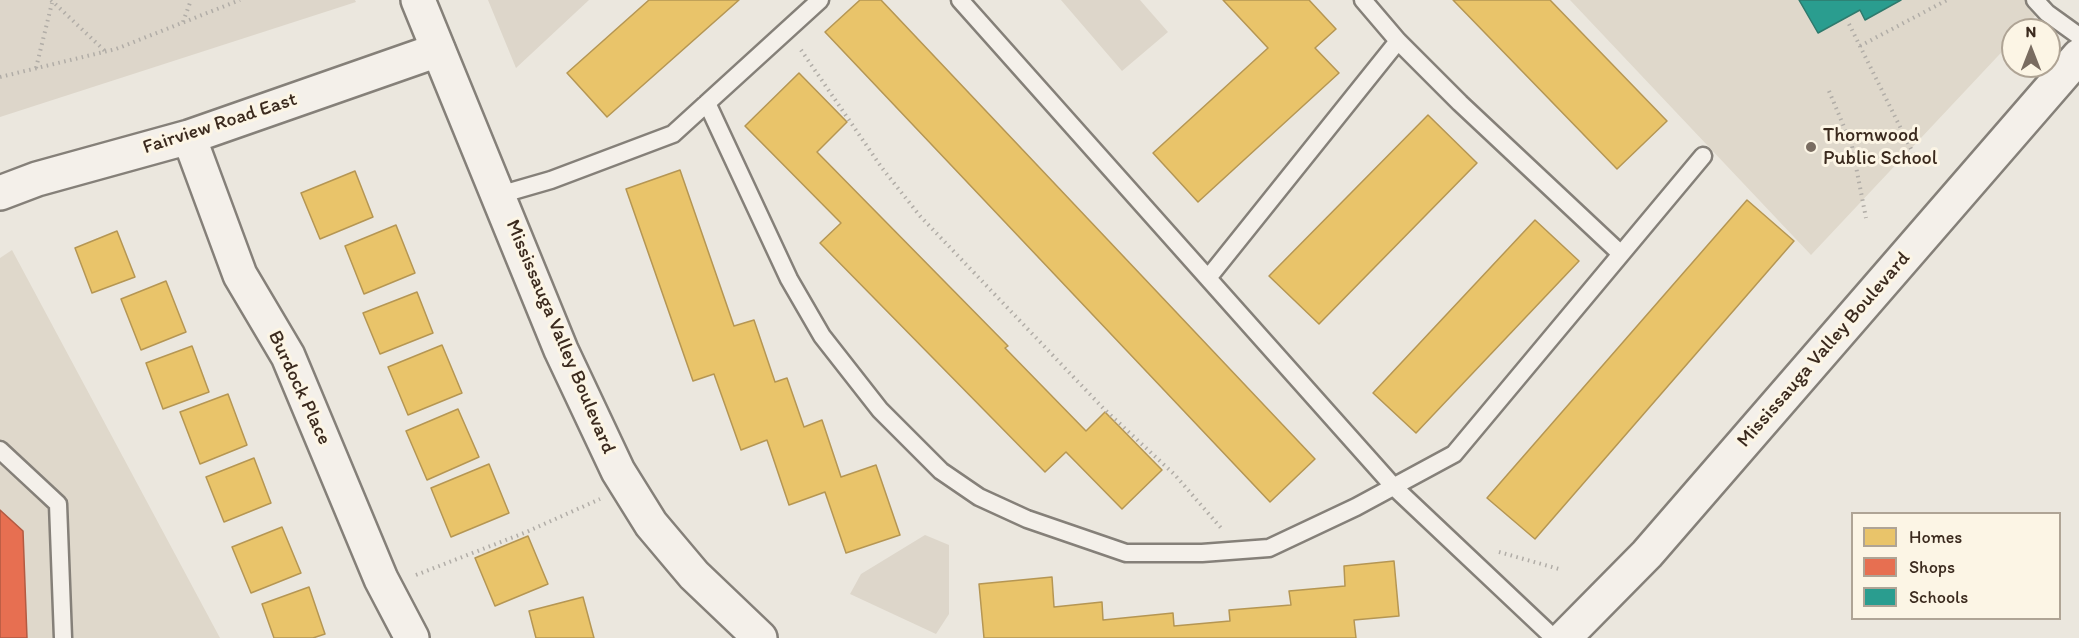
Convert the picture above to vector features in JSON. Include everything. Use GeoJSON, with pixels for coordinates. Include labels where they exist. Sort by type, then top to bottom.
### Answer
{"type":"FeatureCollection","features":[{"type":"Feature","properties":{"kind":"street","name":"Mississauga Valley Boulevard"},"geometry":{"type":"LineString","coordinates":[[418,0],[561,350],[618,471],[651,524],[694,575],[759,638]]}},
{"type":"Feature","properties":{"kind":"street","name":"Fairview Road East"},"geometry":{"type":"LineString","coordinates":[[0,193],[37,179],[189,137],[438,50]]}},
{"type":"Feature","properties":{"kind":"street","name":"Mississauga Valley Boulevard"},"geometry":{"type":"LineString","coordinates":[[1564,638],[1647,554],[2079,56]]}},
{"type":"Feature","properties":{"kind":"street","name":"Burdock Place"},"geometry":{"type":"LineString","coordinates":[[189,137],[240,275],[288,356],[381,579],[412,638]]}},
{"type":"Feature","properties":{"kind":"lane"},"geometry":{"type":"LineString","coordinates":[[499,195],[551,180],[673,134],[820,0]]}},
{"type":"Feature","properties":{"kind":"lane"},"geometry":{"type":"LineString","coordinates":[[960,0],[1394,487],[1554,638]]}},
{"type":"Feature","properties":{"kind":"lane"},"geometry":{"type":"LineString","coordinates":[[1363,0],[1398,41],[1621,254]]}},
{"type":"Feature","properties":{"kind":"lane"},"geometry":{"type":"LineString","coordinates":[[2035,0],[2047,13],[2079,36]]}},
{"type":"Feature","properties":{"kind":"lane"},"geometry":{"type":"LineString","coordinates":[[1208,278],[1398,41]]}},
{"type":"Feature","properties":{"kind":"lane"},"geometry":{"type":"LineString","coordinates":[[707,103],[789,279],[822,336],[880,410],[941,471],[979,497],[1027,519],[1126,553],[1203,553],[1269,548],[1394,487],[1454,454],[1704,156]]}},
{"type":"Feature","properties":{"kind":"lane"},"geometry":{"type":"LineString","coordinates":[[0,450],[58,504],[63,638]]}},
{"type":"Feature","properties":{"kind":"path"},"geometry":{"type":"LineString","coordinates":[[182,22],[191,0]]}},
{"type":"Feature","properties":{"kind":"path"},"geometry":{"type":"LineString","coordinates":[[0,77],[106,52],[240,0]]}},
{"type":"Feature","properties":{"kind":"path"},"geometry":{"type":"LineString","coordinates":[[1860,46],[1947,0]]}},
{"type":"Feature","properties":{"kind":"path"},"geometry":{"type":"LineString","coordinates":[[52,1],[106,52]]}},
{"type":"Feature","properties":{"kind":"path"},"geometry":{"type":"LineString","coordinates":[[36,69],[52,1]]}},
{"type":"Feature","properties":{"kind":"path"},"geometry":{"type":"LineString","coordinates":[[1849,24],[1917,161]]}},
{"type":"Feature","properties":{"kind":"path"},"geometry":{"type":"LineString","coordinates":[[787,30],[882,168],[920,216],[1103,408],[1175,475],[1240,550]]}},
{"type":"Feature","properties":{"kind":"path"},"geometry":{"type":"LineString","coordinates":[[1829,91],[1852,146],[1866,218]]}},
{"type":"Feature","properties":{"kind":"path"},"geometry":{"type":"LineString","coordinates":[[408,578],[524,533],[606,496]]}},
{"type":"Feature","properties":{"kind":"path"},"geometry":{"type":"LineString","coordinates":[[1466,555],[1493,550],[1559,568]]}},
{"type":"Feature","properties":{"kind":"shaded area"},"geometry":{"type":"Polygon","coordinates":[[[0,0],[355,0],[356,2],[0,117],[0,0]]]}},
{"type":"Feature","properties":{"kind":"shaded area"},"geometry":{"type":"Polygon","coordinates":[[[488,0],[589,0],[516,68],[488,0]]]}},
{"type":"Feature","properties":{"kind":"shaded area"},"geometry":{"type":"Polygon","coordinates":[[[1061,0],[1140,0],[1168,32],[1122,71],[1061,0]]]}},
{"type":"Feature","properties":{"kind":"shaded area","name":"Thornwood Public School"},"geometry":{"type":"Polygon","coordinates":[[[1570,0],[2050,0],[2033,18],[2001,18],[2001,53],[1811,255],[1570,0]]]}},
{"type":"Feature","properties":{"kind":"shaded area"},"geometry":{"type":"Polygon","coordinates":[[[12,250],[220,638],[0,638],[0,258],[12,250]]]}},
{"type":"Feature","properties":{"kind":"shaded area"},"geometry":{"type":"Polygon","coordinates":[[[925,535],[949,545],[949,614],[936,634],[850,594],[861,574],[925,535]]]}},
{"type":"Feature","properties":{"kind":"building: Homes"},"geometry":{"type":"Polygon","coordinates":[[[649,0],[739,0],[607,117],[567,73],[649,0]]]}},
{"type":"Feature","properties":{"kind":"building: Homes"},"geometry":{"type":"Polygon","coordinates":[[[860,0],[881,0],[1315,459],[1270,502],[825,32],[860,0]]]}},
{"type":"Feature","properties":{"kind":"building: Homes"},"geometry":{"type":"Polygon","coordinates":[[[1223,0],[1309,0],[1336,29],[1315,48],[1339,73],[1198,202],[1153,153],[1268,48],[1223,0]]]}},
{"type":"Feature","properties":{"kind":"building: Homes"},"geometry":{"type":"Polygon","coordinates":[[[1453,0],[1550,0],[1667,121],[1617,169],[1453,0]]]}},
{"type":"Feature","properties":{"kind":"building: Homes"},"geometry":{"type":"Polygon","coordinates":[[[799,73],[847,122],[817,152],[1008,346],[1005,348],[1086,431],[1105,412],[1162,470],[1122,509],[1066,452],[1045,472],[820,243],[841,223],[745,126],[799,73]]]}},
{"type":"Feature","properties":{"kind":"building: Homes"},"geometry":{"type":"Polygon","coordinates":[[[1428,115],[1477,163],[1319,324],[1269,276],[1428,115]]]}},
{"type":"Feature","properties":{"kind":"building: Homes"},"geometry":{"type":"Polygon","coordinates":[[[680,170],[734,326],[754,320],[775,382],[787,378],[804,427],[822,420],[841,477],[876,465],[900,535],[846,553],[825,492],[789,505],[767,440],[741,450],[714,374],[693,381],[626,189],[680,170]]]}},
{"type":"Feature","properties":{"kind":"building: Homes"},"geometry":{"type":"Polygon","coordinates":[[[355,171],[373,217],[320,239],[301,193],[355,171]]]}},
{"type":"Feature","properties":{"kind":"building: Homes"},"geometry":{"type":"Polygon","coordinates":[[[1747,200],[1794,241],[1535,539],[1487,498],[1747,200]]]}},
{"type":"Feature","properties":{"kind":"building: Homes"},"geometry":{"type":"Polygon","coordinates":[[[1535,220],[1579,261],[1416,433],[1373,393],[1535,220]]]}},
{"type":"Feature","properties":{"kind":"building: Homes"},"geometry":{"type":"Polygon","coordinates":[[[396,225],[415,273],[364,294],[345,246],[396,225]]]}},
{"type":"Feature","properties":{"kind":"building: Homes"},"geometry":{"type":"Polygon","coordinates":[[[117,231],[135,277],[92,293],[75,248],[117,231]]]}},
{"type":"Feature","properties":{"kind":"building: Homes"},"geometry":{"type":"Polygon","coordinates":[[[166,281],[186,332],[141,350],[121,299],[166,281]]]}},
{"type":"Feature","properties":{"kind":"building: Homes"},"geometry":{"type":"Polygon","coordinates":[[[417,292],[433,333],[380,354],[363,313],[417,292]]]}},
{"type":"Feature","properties":{"kind":"building: Homes"},"geometry":{"type":"Polygon","coordinates":[[[442,345],[462,393],[408,415],[388,367],[442,345]]]}},
{"type":"Feature","properties":{"kind":"building: Homes"},"geometry":{"type":"Polygon","coordinates":[[[192,346],[209,392],[163,409],[146,363],[192,346]]]}},
{"type":"Feature","properties":{"kind":"building: Homes"},"geometry":{"type":"Polygon","coordinates":[[[228,394],[247,445],[200,464],[180,412],[228,394]]]}},
{"type":"Feature","properties":{"kind":"building: Homes"},"geometry":{"type":"Polygon","coordinates":[[[458,409],[479,457],[427,480],[406,431],[458,409]]]}},
{"type":"Feature","properties":{"kind":"building: Homes"},"geometry":{"type":"Polygon","coordinates":[[[254,458],[271,503],[224,522],[206,477],[254,458]]]}},
{"type":"Feature","properties":{"kind":"building: Homes"},"geometry":{"type":"Polygon","coordinates":[[[489,464],[509,513],[451,537],[431,488],[489,464]]]}},
{"type":"Feature","properties":{"kind":"building: Homes"},"geometry":{"type":"Polygon","coordinates":[[[282,527],[301,573],[251,593],[232,547],[282,527]]]}},
{"type":"Feature","properties":{"kind":"building: Homes"},"geometry":{"type":"Polygon","coordinates":[[[528,536],[548,584],[495,606],[475,558],[528,536]]]}},
{"type":"Feature","properties":{"kind":"building: Homes"},"geometry":{"type":"Polygon","coordinates":[[[1394,561],[1399,616],[1354,620],[1356,638],[984,638],[979,584],[1052,577],[1054,607],[1102,602],[1103,620],[1173,613],[1174,626],[1230,621],[1229,610],[1291,605],[1289,591],[1345,586],[1344,566],[1394,561]]]}},
{"type":"Feature","properties":{"kind":"building: Homes"},"geometry":{"type":"Polygon","coordinates":[[[309,587],[325,634],[313,638],[274,638],[262,604],[309,587]]]}},
{"type":"Feature","properties":{"kind":"building: Homes"},"geometry":{"type":"Polygon","coordinates":[[[583,597],[594,638],[536,638],[529,611],[583,597]]]}},
{"type":"Feature","properties":{"kind":"building: Shops"},"geometry":{"type":"Polygon","coordinates":[[[0,510],[23,531],[27,638],[0,638],[0,510]]]}},
{"type":"Feature","properties":{"kind":"building: Schools"},"geometry":{"type":"Polygon","coordinates":[[[1799,0],[1901,0],[1865,20],[1860,10],[1818,33],[1799,0]]]}},
{"type":"Feature","properties":{"kind":"place","name":"Thornwood Public School"},"geometry":{"type":"Point","coordinates":[1811,147]}}]}
